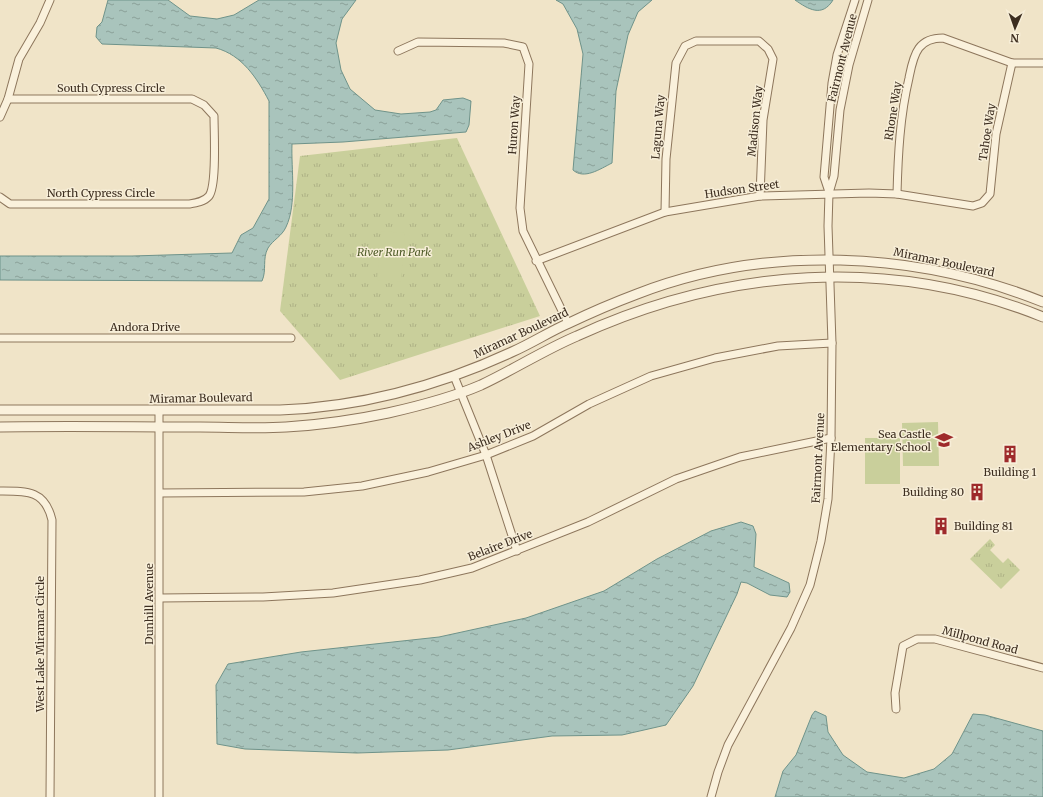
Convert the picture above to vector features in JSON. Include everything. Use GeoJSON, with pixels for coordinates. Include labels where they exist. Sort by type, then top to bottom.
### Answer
{"type":"FeatureCollection","features":[{"type":"Feature","properties":{"kind":"street"},"geometry":{"type":"LineString","coordinates":[[0,117],[8,99],[18,60],[40,23],[50,0]]}},
{"type":"Feature","properties":{"kind":"street","name":"Fairmont Avenue"},"geometry":{"type":"LineString","coordinates":[[829,193],[824,177],[832,83],[837,55],[855,0]]}},
{"type":"Feature","properties":{"kind":"street","name":"Fairmont Avenue"},"geometry":{"type":"LineString","coordinates":[[711,797],[728,745],[740,720],[785,642],[810,585],[828,500],[831,438],[832,343],[831,277],[828,226],[829,193],[834,176],[840,110],[849,65],[868,0]]}},
{"type":"Feature","properties":{"kind":"street","name":"Rhone Way"},"geometry":{"type":"LineString","coordinates":[[897,194],[899,143],[904,100],[913,62],[919,48],[932,38],[943,38],[1012,63]]}},
{"type":"Feature","properties":{"kind":"street","name":"Madison Way"},"geometry":{"type":"LineString","coordinates":[[685,46],[696,41],[759,41],[768,49],[774,59],[764,120],[760,196]]}},
{"type":"Feature","properties":{"kind":"street","name":"Huron Way"},"geometry":{"type":"LineString","coordinates":[[398,51],[418,42],[504,43],[523,48],[529,64],[520,208],[523,231],[536,261],[568,324]]}},
{"type":"Feature","properties":{"kind":"street","name":"Laguna Way"},"geometry":{"type":"LineString","coordinates":[[665,212],[666,159],[670,102],[676,63],[685,46]]}},
{"type":"Feature","properties":{"kind":"street"},"geometry":{"type":"LineString","coordinates":[[1012,63],[1043,63]]}},
{"type":"Feature","properties":{"kind":"street","name":"Tahoe Way"},"geometry":{"type":"LineString","coordinates":[[982,202],[990,194],[996,134],[1012,63]]}},
{"type":"Feature","properties":{"kind":"street","name":"South Cypress Circle"},"geometry":{"type":"LineString","coordinates":[[8,99],[192,99],[204,105],[211,110],[214,116],[214,183],[209,196],[204,200]]}},
{"type":"Feature","properties":{"kind":"street","name":"Hudson Street"},"geometry":{"type":"LineString","coordinates":[[536,261],[665,212],[760,196],[829,193],[897,194],[973,206],[982,202]]}},
{"type":"Feature","properties":{"kind":"street","name":"North Cypress Circle"},"geometry":{"type":"LineString","coordinates":[[0,198],[10,204],[189,204],[204,200]]}},
{"type":"Feature","properties":{"kind":"street","name":"Miramar Boulevard"},"geometry":{"type":"LineString","coordinates":[[0,410],[159,411],[312,409],[368,401],[405,392],[454,376],[515,351],[568,324],[639,293],[679,280],[725,269],[778,262],[830,260],[886,262],[935,270],[991,283],[1043,302]]}},
{"type":"Feature","properties":{"kind":"street"},"geometry":{"type":"LineString","coordinates":[[0,427],[284,427],[384,414],[461,393],[542,355],[574,337],[643,309],[678,297],[766,280],[831,277],[880,278],[917,283],[994,300],[1043,317]]}},
{"type":"Feature","properties":{"kind":"street","name":"Andora Drive"},"geometry":{"type":"LineString","coordinates":[[0,338],[291,338]]}},
{"type":"Feature","properties":{"kind":"street","name":"Ashley Drive"},"geometry":{"type":"LineString","coordinates":[[160,493],[304,492],[362,486],[428,472],[486,455],[534,436],[589,404],[651,376],[715,358],[778,346],[832,343]]}},
{"type":"Feature","properties":{"kind":"street"},"geometry":{"type":"LineString","coordinates":[[454,376],[486,455],[518,551]]}},
{"type":"Feature","properties":{"kind":"street","name":"Dunhill Avenue"},"geometry":{"type":"LineString","coordinates":[[158,797],[160,598],[159,411]]}},
{"type":"Feature","properties":{"kind":"street","name":"Belaire Drive"},"geometry":{"type":"LineString","coordinates":[[160,598],[263,597],[332,593],[420,580],[465,570],[518,551],[588,522],[676,479],[740,457],[831,438]]}},
{"type":"Feature","properties":{"kind":"street","name":"West Lake Miramar Circle"},"geometry":{"type":"LineString","coordinates":[[0,490],[22,491],[38,495],[48,507],[52,520],[50,797]]}},
{"type":"Feature","properties":{"kind":"street","name":"Millpond Road"},"geometry":{"type":"LineString","coordinates":[[896,709],[895,693],[903,646],[917,639],[935,639],[1043,668]]}},
{"type":"Feature","properties":{"kind":"green space","name":"River Run Park"},"geometry":{"type":"Polygon","coordinates":[[[457,138],[540,316],[340,380],[280,311],[300,156],[457,138]]]}},
{"type":"Feature","properties":{"kind":"green space"},"geometry":{"type":"Polygon","coordinates":[[[381,231],[405,233],[401,282],[377,280],[381,231]]]}},
{"type":"Feature","properties":{"kind":"green space"},"geometry":{"type":"Polygon","coordinates":[[[938,422],[939,466],[903,466],[902,423],[938,422]]]}},
{"type":"Feature","properties":{"kind":"green space"},"geometry":{"type":"Polygon","coordinates":[[[865,438],[900,438],[900,484],[865,484],[865,438]]]}},
{"type":"Feature","properties":{"kind":"green space"},"geometry":{"type":"Polygon","coordinates":[[[990,539],[995,545],[990,550],[1003,563],[1008,558],[1020,570],[1001,589],[970,559],[990,539]]]}},
{"type":"Feature","properties":{"kind":"water"},"geometry":{"type":"Polygon","coordinates":[[[108,0],[168,0],[190,16],[217,19],[234,15],[259,0],[356,0],[342,19],[336,43],[341,70],[350,89],[375,110],[401,114],[430,112],[436,110],[443,100],[463,98],[471,101],[469,125],[466,132],[343,142],[292,144],[293,186],[289,218],[284,230],[266,252],[262,281],[0,280],[0,256],[132,256],[232,253],[241,235],[253,228],[269,199],[269,101],[248,68],[234,56],[216,48],[102,44],[96,37],[97,27],[102,22],[108,0]]]}},
{"type":"Feature","properties":{"kind":"water"},"geometry":{"type":"Polygon","coordinates":[[[556,0],[652,0],[638,12],[628,35],[616,91],[612,163],[587,174],[577,173],[573,170],[583,54],[577,29],[563,4],[556,0]]]}},
{"type":"Feature","properties":{"kind":"water"},"geometry":{"type":"Polygon","coordinates":[[[795,0],[833,0],[829,6],[824,9],[815,10],[810,9],[795,0]]]}},
{"type":"Feature","properties":{"kind":"water"},"geometry":{"type":"Polygon","coordinates":[[[741,522],[753,526],[756,534],[754,567],[789,583],[790,592],[787,597],[770,595],[747,583],[741,582],[737,594],[693,686],[666,725],[622,735],[552,736],[448,750],[357,753],[245,749],[217,744],[216,685],[228,664],[301,652],[439,637],[526,618],[604,591],[657,559],[711,531],[741,522]]]}},
{"type":"Feature","properties":{"kind":"water"},"geometry":{"type":"Polygon","coordinates":[[[815,711],[826,716],[828,732],[843,755],[867,772],[904,778],[934,769],[952,754],[973,714],[985,715],[1043,731],[1043,797],[775,797],[783,771],[796,755],[815,711]]]}},
{"type":"Feature","properties":{"kind":"place","name":"Sea Castle Elementary School"},"geometry":{"type":"Point","coordinates":[944,440]}},
{"type":"Feature","properties":{"kind":"place","name":"Building 1"},"geometry":{"type":"Point","coordinates":[1010,454]}},
{"type":"Feature","properties":{"kind":"place","name":"Building 80"},"geometry":{"type":"Point","coordinates":[977,492]}},
{"type":"Feature","properties":{"kind":"place","name":"Building 81"},"geometry":{"type":"Point","coordinates":[941,526]}}]}
